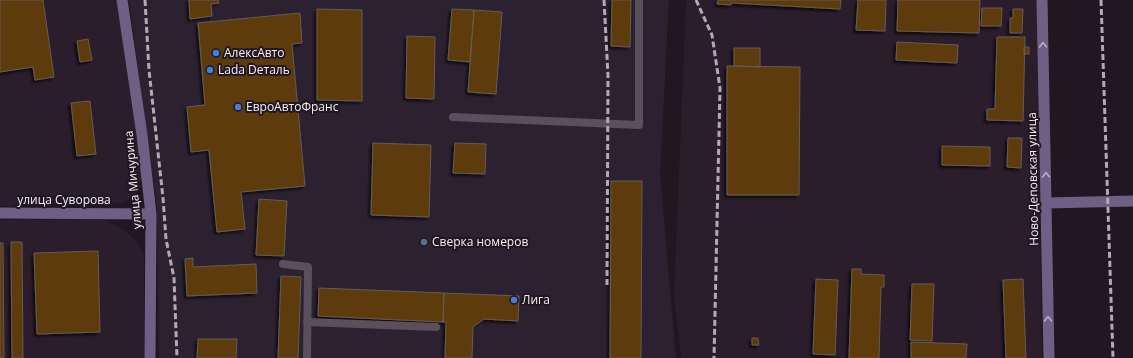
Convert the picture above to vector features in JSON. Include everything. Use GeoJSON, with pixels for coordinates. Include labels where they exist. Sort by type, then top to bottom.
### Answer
{"type":"FeatureCollection","features":[{"type":"Feature","properties":{"kind":"street","name":"улица Мичурина"},"geometry":{"type":"LineString","coordinates":[[122,0],[142,135],[151,214],[150,358]]}},
{"type":"Feature","properties":{"kind":"street"},"geometry":{"type":"LineString","coordinates":[[453,117],[639,125],[639,0]]}},
{"type":"Feature","properties":{"kind":"street","name":"Ново-Деповская улица"},"geometry":{"type":"LineString","coordinates":[[1042,0],[1049,358]]}},
{"type":"Feature","properties":{"kind":"street"},"geometry":{"type":"LineString","coordinates":[[1047,203],[1133,201]]}},
{"type":"Feature","properties":{"kind":"street","name":"улица Суворова"},"geometry":{"type":"LineString","coordinates":[[0,213],[151,214]]}},
{"type":"Feature","properties":{"kind":"street"},"geometry":{"type":"LineString","coordinates":[[283,264],[308,266],[307,358]]}},
{"type":"Feature","properties":{"kind":"street"},"geometry":{"type":"LineString","coordinates":[[307,322],[436,327]]}},
{"type":"Feature","properties":{"kind":"shaded area"},"geometry":{"type":"Polygon","coordinates":[[[0,0],[117,0],[142,173],[139,191],[125,203],[0,206],[0,0]]]}},
{"type":"Feature","properties":{"kind":"shaded area"},"geometry":{"type":"Polygon","coordinates":[[[129,0],[669,0],[660,174],[676,358],[159,358],[157,207],[129,0]]]}},
{"type":"Feature","properties":{"kind":"shaded area"},"geometry":{"type":"Polygon","coordinates":[[[686,0],[1037,0],[1042,358],[681,358],[674,296],[686,0]]]}},
{"type":"Feature","properties":{"kind":"shaded area"},"geometry":{"type":"Polygon","coordinates":[[[102,219],[117,226],[130,235],[139,244],[144,255],[144,358],[0,358],[0,220],[102,219]]]}},
{"type":"Feature","properties":{"kind":"building"},"geometry":{"type":"Polygon","coordinates":[[[0,0],[43,0],[54,77],[35,80],[33,67],[0,72],[0,0]]]}},
{"type":"Feature","properties":{"kind":"building"},"geometry":{"type":"Polygon","coordinates":[[[189,0],[218,0],[219,3],[211,4],[212,16],[190,19],[189,0]]]}},
{"type":"Feature","properties":{"kind":"building"},"geometry":{"type":"Polygon","coordinates":[[[612,0],[631,0],[630,47],[611,46],[612,0]]]}},
{"type":"Feature","properties":{"kind":"building"},"geometry":{"type":"Polygon","coordinates":[[[718,0],[841,0],[840,9],[731,3],[731,5],[717,4],[718,0]]]}},
{"type":"Feature","properties":{"kind":"building"},"geometry":{"type":"Polygon","coordinates":[[[858,0],[886,0],[885,31],[856,30],[858,0]]]}},
{"type":"Feature","properties":{"kind":"building"},"geometry":{"type":"Polygon","coordinates":[[[898,0],[980,0],[979,33],[897,31],[898,0]]]}},
{"type":"Feature","properties":{"kind":"building"},"geometry":{"type":"Polygon","coordinates":[[[982,8],[1002,8],[1001,26],[981,26],[982,8]]]}},
{"type":"Feature","properties":{"kind":"building"},"geometry":{"type":"Polygon","coordinates":[[[317,9],[362,10],[362,101],[317,100],[317,9]]]}},
{"type":"Feature","properties":{"kind":"building"},"geometry":{"type":"Polygon","coordinates":[[[452,9],[474,10],[470,62],[448,60],[452,9]]]}},
{"type":"Feature","properties":{"kind":"building"},"geometry":{"type":"Polygon","coordinates":[[[1013,9],[1023,9],[1022,33],[1010,33],[1010,18],[1013,18],[1013,9]]]}},
{"type":"Feature","properties":{"kind":"building"},"geometry":{"type":"Polygon","coordinates":[[[474,10],[502,12],[496,94],[468,92],[474,10]]]}},
{"type":"Feature","properties":{"kind":"building"},"geometry":{"type":"Polygon","coordinates":[[[300,13],[302,43],[292,44],[305,186],[241,192],[245,229],[217,232],[209,150],[191,152],[187,107],[205,105],[198,23],[300,13]]]}},
{"type":"Feature","properties":{"kind":"building"},"geometry":{"type":"Polygon","coordinates":[[[407,36],[435,37],[434,99],[406,98],[407,36]]]}},
{"type":"Feature","properties":{"kind":"building"},"geometry":{"type":"Polygon","coordinates":[[[997,37],[1025,37],[1023,121],[987,120],[987,109],[995,109],[997,37]]]}},
{"type":"Feature","properties":{"kind":"building"},"geometry":{"type":"Polygon","coordinates":[[[88,39],[92,60],[80,62],[77,41],[88,39]]]}},
{"type":"Feature","properties":{"kind":"building"},"geometry":{"type":"Polygon","coordinates":[[[897,42],[958,45],[957,63],[896,60],[897,42]]]}},
{"type":"Feature","properties":{"kind":"building"},"geometry":{"type":"Polygon","coordinates":[[[1024,47],[1029,47],[1029,54],[1024,54],[1024,47]]]}},
{"type":"Feature","properties":{"kind":"building"},"geometry":{"type":"Polygon","coordinates":[[[734,48],[760,48],[760,67],[734,66],[734,48]]]}},
{"type":"Feature","properties":{"kind":"building"},"geometry":{"type":"Polygon","coordinates":[[[727,66],[800,67],[799,195],[727,195],[727,66]]]}},
{"type":"Feature","properties":{"kind":"building"},"geometry":{"type":"Polygon","coordinates":[[[90,101],[96,154],[77,156],[71,103],[90,101]]]}},
{"type":"Feature","properties":{"kind":"building"},"geometry":{"type":"Polygon","coordinates":[[[1008,138],[1022,138],[1021,168],[1007,167],[1008,138]]]}},
{"type":"Feature","properties":{"kind":"building"},"geometry":{"type":"Polygon","coordinates":[[[373,143],[431,145],[429,217],[371,215],[373,143]]]}},
{"type":"Feature","properties":{"kind":"building"},"geometry":{"type":"Polygon","coordinates":[[[455,143],[486,144],[485,174],[453,173],[455,143]]]}},
{"type":"Feature","properties":{"kind":"building"},"geometry":{"type":"Polygon","coordinates":[[[942,146],[990,147],[990,166],[942,165],[942,146]]]}},
{"type":"Feature","properties":{"kind":"building"},"geometry":{"type":"Polygon","coordinates":[[[611,181],[642,181],[641,358],[610,358],[611,181]]]}},
{"type":"Feature","properties":{"kind":"building"},"geometry":{"type":"Polygon","coordinates":[[[259,199],[287,201],[284,256],[256,255],[259,199]]]}},
{"type":"Feature","properties":{"kind":"building"},"geometry":{"type":"Polygon","coordinates":[[[11,242],[22,242],[23,358],[12,358],[11,242]]]}},
{"type":"Feature","properties":{"kind":"building"},"geometry":{"type":"Polygon","coordinates":[[[0,243],[3,243],[4,358],[0,358],[0,243]]]}},
{"type":"Feature","properties":{"kind":"building"},"geometry":{"type":"Polygon","coordinates":[[[98,251],[100,332],[37,334],[34,253],[98,251]]]}},
{"type":"Feature","properties":{"kind":"building"},"geometry":{"type":"Polygon","coordinates":[[[193,258],[193,267],[256,264],[257,293],[187,296],[185,259],[193,258]]]}},
{"type":"Feature","properties":{"kind":"building"},"geometry":{"type":"Polygon","coordinates":[[[852,269],[861,269],[861,274],[884,275],[884,287],[881,287],[879,358],[849,358],[852,269]]]}},
{"type":"Feature","properties":{"kind":"building"},"geometry":{"type":"Polygon","coordinates":[[[281,276],[301,277],[298,358],[278,358],[281,276]]]}},
{"type":"Feature","properties":{"kind":"building"},"geometry":{"type":"Polygon","coordinates":[[[816,279],[838,280],[835,355],[813,354],[816,279]]]}},
{"type":"Feature","properties":{"kind":"building"},"geometry":{"type":"Polygon","coordinates":[[[1023,279],[1026,358],[1006,358],[1003,280],[1023,279]]]}},
{"type":"Feature","properties":{"kind":"building"},"geometry":{"type":"Polygon","coordinates":[[[912,284],[934,284],[932,341],[910,340],[912,284]]]}},
{"type":"Feature","properties":{"kind":"building"},"geometry":{"type":"Polygon","coordinates":[[[319,288],[444,293],[443,322],[318,316],[319,288]]]}},
{"type":"Feature","properties":{"kind":"building"},"geometry":{"type":"Polygon","coordinates":[[[444,293],[519,296],[518,321],[484,319],[473,327],[472,358],[445,358],[446,322],[443,322],[444,293]]]}},
{"type":"Feature","properties":{"kind":"building"},"geometry":{"type":"Polygon","coordinates":[[[752,338],[758,338],[759,345],[752,345],[752,338]]]}},
{"type":"Feature","properties":{"kind":"building"},"geometry":{"type":"Polygon","coordinates":[[[198,339],[237,339],[236,358],[197,358],[198,339]]]}},
{"type":"Feature","properties":{"kind":"building"},"geometry":{"type":"Polygon","coordinates":[[[911,342],[967,344],[966,358],[911,358],[911,342]]]}},
{"type":"Feature","properties":{"kind":"railway"},"geometry":{"type":"LineString","coordinates":[[145,0],[149,70],[166,239],[174,278],[177,358]]}},
{"type":"Feature","properties":{"kind":"railway"},"geometry":{"type":"LineString","coordinates":[[604,0],[608,76],[607,288]]}},
{"type":"Feature","properties":{"kind":"railway"},"geometry":{"type":"LineString","coordinates":[[696,0],[712,35],[720,88],[714,358]]}},
{"type":"Feature","properties":{"kind":"railway"},"geometry":{"type":"LineString","coordinates":[[1101,0],[1113,358]]}},
{"type":"Feature","properties":{"kind":"place","name":"АлексАвто"},"geometry":{"type":"Point","coordinates":[216,53]}},
{"type":"Feature","properties":{"kind":"place","name":"Lada Dеталь"},"geometry":{"type":"Point","coordinates":[210,70]}},
{"type":"Feature","properties":{"kind":"place","name":"ЕвроАвтоФранс"},"geometry":{"type":"Point","coordinates":[238,107]}},
{"type":"Feature","properties":{"kind":"place","name":"Сверка номеров"},"geometry":{"type":"Point","coordinates":[424,242]}},
{"type":"Feature","properties":{"kind":"place","name":"Лига"},"geometry":{"type":"Point","coordinates":[514,300]}}]}
